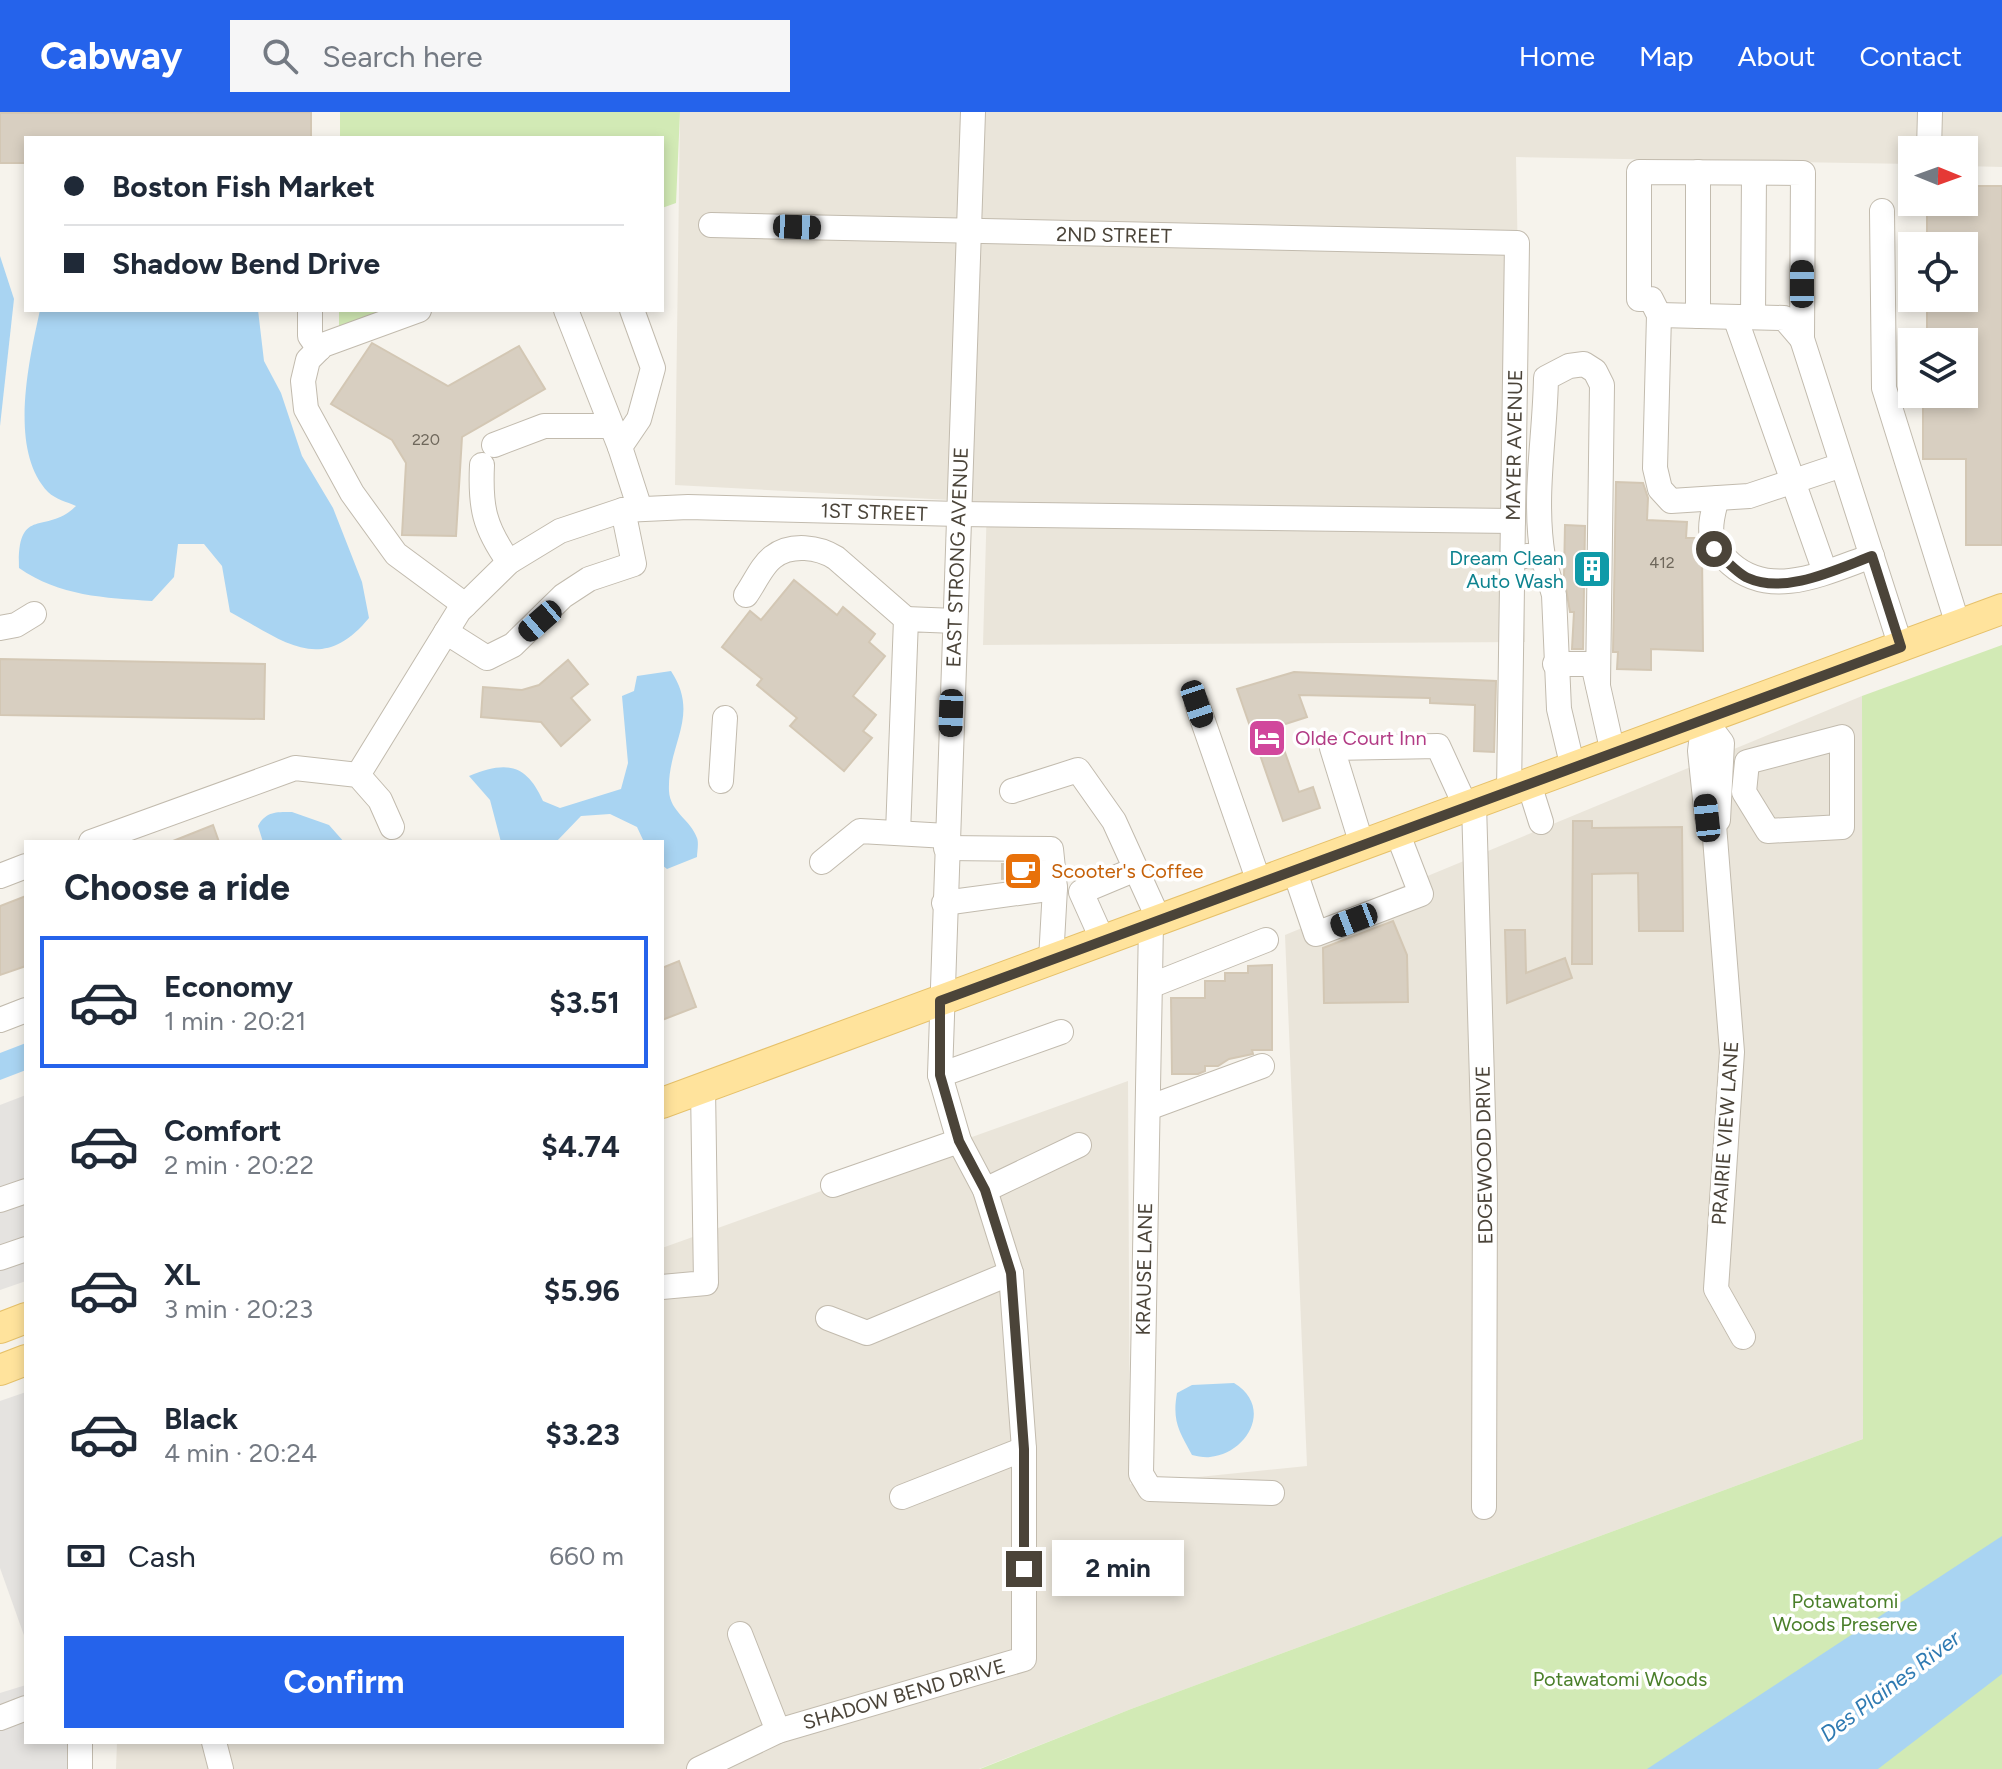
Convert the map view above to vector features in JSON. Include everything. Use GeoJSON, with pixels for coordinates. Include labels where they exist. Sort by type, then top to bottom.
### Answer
{"type":"FeatureCollection","features":[{"type":"Feature","properties":{"kind":"main road"},"geometry":{"type":"LineString","coordinates":[[664,1102],[2002,609]]}},
{"type":"Feature","properties":{"kind":"main road"},"geometry":{"type":"LineString","coordinates":[[0,1328],[24,1319]]}},
{"type":"Feature","properties":{"kind":"main road"},"geometry":{"type":"LineString","coordinates":[[0,1370],[24,1361]]}},
{"type":"Feature","properties":{"kind":"street","name":"EAST STRONG AVENUE"},"geometry":{"type":"LineString","coordinates":[[940,1001],[973,112]]}},
{"type":"Feature","properties":{"kind":"street"},"geometry":{"type":"LineString","coordinates":[[1929,136],[1930,112]]}},
{"type":"Feature","properties":{"kind":"street"},"geometry":{"type":"LineString","coordinates":[[1842,465],[1749,496],[1671,501],[1660,489],[1655,468],[1659,315],[1651,299],[1639,299],[1639,172],[1803,173],[1802,339],[1901,647]]}},
{"type":"Feature","properties":{"kind":"street"},"geometry":{"type":"LineString","coordinates":[[1698,172],[1698,316]]}},
{"type":"Feature","properties":{"kind":"street"},"geometry":{"type":"LineString","coordinates":[[1754,173],[1744,317],[1825,572]]}},
{"type":"Feature","properties":{"kind":"street"},"geometry":{"type":"LineString","coordinates":[[1882,211],[1884,388],[1958,625]]}},
{"type":"Feature","properties":{"kind":"street","name":"2ND STREET"},"geometry":{"type":"LineString","coordinates":[[711,225],[1517,243]]}},
{"type":"Feature","properties":{"kind":"street","name":"MAYER AVENUE"},"geometry":{"type":"LineString","coordinates":[[1517,243],[1512,556],[1519,788],[1541,822]]}},
{"type":"Feature","properties":{"kind":"street"},"geometry":{"type":"LineString","coordinates":[[310,312],[310,336],[319,349]]}},
{"type":"Feature","properties":{"kind":"street"},"geometry":{"type":"LineString","coordinates":[[414,312],[319,349],[308,360],[303,381],[306,409],[352,493],[396,554],[465,605]]}},
{"type":"Feature","properties":{"kind":"street"},"geometry":{"type":"LineString","coordinates":[[446,632],[487,658],[513,645],[563,596],[589,579],[634,564],[632,510],[616,436],[567,312]]}},
{"type":"Feature","properties":{"kind":"street"},"geometry":{"type":"LineString","coordinates":[[509,562],[486,524],[488,455],[544,426],[616,436],[639,419],[653,368],[633,312]]}},
{"type":"Feature","properties":{"kind":"street"},"geometry":{"type":"LineString","coordinates":[[1659,315],[1784,318],[1802,339]]}},
{"type":"Feature","properties":{"kind":"street"},"geometry":{"type":"LineString","coordinates":[[1573,768],[1559,709],[1554,595],[1538,529],[1539,473],[1546,378],[1559,370],[1584,364],[1595,371],[1602,385],[1598,685]]}},
{"type":"Feature","properties":{"kind":"street"},"geometry":{"type":"LineString","coordinates":[[1717,498],[1710,522],[1714,549],[1747,578],[1771,584],[1825,572],[1872,556]]}},
{"type":"Feature","properties":{"kind":"street","name":"1ST STREET"},"geometry":{"type":"LineString","coordinates":[[358,775],[465,605],[509,562],[560,531],[632,510],[688,507],[959,514],[1513,521]]}},
{"type":"Feature","properties":{"kind":"street"},"geometry":{"type":"LineString","coordinates":[[746,595],[773,557],[807,547],[823,550],[836,558],[906,619],[955,621]]}},
{"type":"Feature","properties":{"kind":"street"},"geometry":{"type":"LineString","coordinates":[[1512,556],[1543,557]]}},
{"type":"Feature","properties":{"kind":"street"},"geometry":{"type":"LineString","coordinates":[[0,628],[16,625],[34,614]]}},
{"type":"Feature","properties":{"kind":"street"},"geometry":{"type":"LineString","coordinates":[[898,833],[906,619]]}},
{"type":"Feature","properties":{"kind":"street"},"geometry":{"type":"LineString","coordinates":[[1555,664],[1593,664],[1613,753]]}},
{"type":"Feature","properties":{"kind":"street"},"geometry":{"type":"LineString","coordinates":[[1197,704],[1259,882]]}},
{"type":"Feature","properties":{"kind":"street"},"geometry":{"type":"LineString","coordinates":[[721,781],[725,718]]}},
{"type":"Feature","properties":{"kind":"street","name":"PRAIRIE VIEW LANE"},"geometry":{"type":"LineString","coordinates":[[1704,719],[1701,765],[1707,818],[1714,825],[1732,1052],[1716,1289],[1743,1337]]}},
{"type":"Feature","properties":{"kind":"street"},"geometry":{"type":"LineString","coordinates":[[1842,728],[1842,827],[1768,831],[1756,811],[1744,792],[1747,762],[1842,728]]}},
{"type":"Feature","properties":{"kind":"street"},"geometry":{"type":"LineString","coordinates":[[1362,845],[1332,748],[1438,746],[1470,805]]}},
{"type":"Feature","properties":{"kind":"street"},"geometry":{"type":"LineString","coordinates":[[97,840],[295,768],[358,775],[380,800],[392,827]]}},
{"type":"Feature","properties":{"kind":"street"},"geometry":{"type":"LineString","coordinates":[[1012,791],[1078,770],[1114,821],[1155,922]]}},
{"type":"Feature","properties":{"kind":"street","name":"EDGEWOOD DRIVE"},"geometry":{"type":"LineString","coordinates":[[1470,805],[1485,1185],[1484,1507]]}},
{"type":"Feature","properties":{"kind":"street"},"geometry":{"type":"LineString","coordinates":[[1714,825],[1736,824],[1756,811]]}},
{"type":"Feature","properties":{"kind":"street"},"geometry":{"type":"LineString","coordinates":[[822,862],[860,831],[898,833],[946,842],[1051,849],[1055,888],[1051,960]]}},
{"type":"Feature","properties":{"kind":"street"},"geometry":{"type":"LineString","coordinates":[[1294,869],[1316,934],[1421,894],[1397,832]]}},
{"type":"Feature","properties":{"kind":"street"},"geometry":{"type":"LineString","coordinates":[[0,876],[24,867]]}},
{"type":"Feature","properties":{"kind":"street"},"geometry":{"type":"LineString","coordinates":[[1103,941],[1081,892],[1136,869]]}},
{"type":"Feature","properties":{"kind":"street"},"geometry":{"type":"LineString","coordinates":[[944,903],[1055,888]]}},
{"type":"Feature","properties":{"kind":"street","name":"KRAUSE LANE"},"geometry":{"type":"LineString","coordinates":[[1155,922],[1150,986],[1141,1474],[1150,1489],[1272,1493]]}},
{"type":"Feature","properties":{"kind":"street"},"geometry":{"type":"LineString","coordinates":[[1150,986],[1266,940]]}},
{"type":"Feature","properties":{"kind":"street","name":"SHADOW BEND DRIVE"},"geometry":{"type":"LineString","coordinates":[[699,1769],[778,1731],[1024,1659],[1024,1449],[1011,1273],[985,1190],[959,1141],[940,1075],[940,1001]]}},
{"type":"Feature","properties":{"kind":"street"},"geometry":{"type":"LineString","coordinates":[[0,1020],[24,1011]]}},
{"type":"Feature","properties":{"kind":"street"},"geometry":{"type":"LineString","coordinates":[[940,1075],[1061,1032]]}},
{"type":"Feature","properties":{"kind":"street"},"geometry":{"type":"LineString","coordinates":[[1148,1108],[1262,1066]]}},
{"type":"Feature","properties":{"kind":"street"},"geometry":{"type":"LineString","coordinates":[[664,1287],[706,1283],[703,1088]]}},
{"type":"Feature","properties":{"kind":"street"},"geometry":{"type":"LineString","coordinates":[[833,1185],[959,1141]]}},
{"type":"Feature","properties":{"kind":"street"},"geometry":{"type":"LineString","coordinates":[[985,1190],[1079,1145]]}},
{"type":"Feature","properties":{"kind":"street"},"geometry":{"type":"LineString","coordinates":[[0,1200],[24,1192]]}},
{"type":"Feature","properties":{"kind":"street"},"geometry":{"type":"LineString","coordinates":[[0,1258],[24,1250]]}},
{"type":"Feature","properties":{"kind":"street"},"geometry":{"type":"LineString","coordinates":[[828,1318],[867,1333],[1011,1273]]}},
{"type":"Feature","properties":{"kind":"street"},"geometry":{"type":"LineString","coordinates":[[902,1497],[1024,1449]]}},
{"type":"Feature","properties":{"kind":"street"},"geometry":{"type":"LineString","coordinates":[[740,1634],[778,1731]]}},
{"type":"Feature","properties":{"kind":"street"},"geometry":{"type":"LineString","coordinates":[[0,1718],[24,1709]]}},
{"type":"Feature","properties":{"kind":"street"},"geometry":{"type":"LineString","coordinates":[[80,1744],[80,1769]]}},
{"type":"Feature","properties":{"kind":"street"},"geometry":{"type":"LineString","coordinates":[[215,1744],[221,1769]]}},
{"type":"Feature","properties":{"kind":"shaded area"},"geometry":{"type":"Polygon","coordinates":[[[680,112],[2002,112],[2002,167],[1978,166],[1978,136],[1898,136],[1898,164],[1516,157],[1525,642],[983,645],[987,502],[675,485],[680,112]]]}},
{"type":"Feature","properties":{"kind":"shaded area"},"geometry":{"type":"Polygon","coordinates":[[[1862,696],[1863,1439],[1131,1709],[979,1769],[116,1769],[117,1744],[664,1744],[664,1247],[1128,1081],[1130,1484],[1307,1466],[1285,935],[1862,696]]]}},
{"type":"Feature","properties":{"kind":"shaded area"},"geometry":{"type":"Polygon","coordinates":[[[24,1096],[24,1282],[0,1290],[0,1105],[24,1096]]]}},
{"type":"Feature","properties":{"kind":"shaded area"},"geometry":{"type":"Polygon","coordinates":[[[24,1393],[24,1635],[0,1568],[0,1401],[24,1393]]]}},
{"type":"Feature","properties":{"kind":"shaded area"},"geometry":{"type":"Polygon","coordinates":[[[24,1686],[24,1744],[92,1744],[92,1769],[0,1769],[0,1693],[24,1686]]]}},
{"type":"Feature","properties":{"kind":"green space"},"geometry":{"type":"Polygon","coordinates":[[[340,112],[680,112],[676,203],[664,207],[664,136],[340,136],[340,112]]]}},
{"type":"Feature","properties":{"kind":"green space"},"geometry":{"type":"Polygon","coordinates":[[[339,312],[389,312],[339,331],[339,312]]]}},
{"type":"Feature","properties":{"kind":"green space","name":"Potawatomi Woods Preserve"},"geometry":{"type":"Polygon","coordinates":[[[2002,645],[2002,1769],[980,1769],[1131,1709],[1863,1439],[1862,696],[2002,645]]]}},
{"type":"Feature","properties":{"kind":"water"},"geometry":{"type":"Polygon","coordinates":[[[0,256],[14,299],[0,426],[0,256]]]}},
{"type":"Feature","properties":{"kind":"water"},"geometry":{"type":"Polygon","coordinates":[[[40,312],[258,312],[264,361],[281,393],[302,456],[333,508],[362,582],[369,618],[351,636],[335,646],[302,648],[285,642],[230,612],[222,566],[204,544],[178,544],[174,577],[152,601],[100,597],[66,590],[19,568],[20,548],[28,528],[65,515],[76,506],[48,492],[36,474],[28,453],[25,404],[40,312]]]}},
{"type":"Feature","properties":{"kind":"water"},"geometry":{"type":"Polygon","coordinates":[[[671,671],[679,687],[683,716],[669,791],[673,805],[697,838],[697,857],[667,869],[664,867],[664,840],[643,840],[637,827],[610,814],[581,816],[558,840],[500,840],[490,800],[469,776],[494,768],[514,769],[529,779],[543,801],[560,808],[621,789],[628,763],[622,696],[634,691],[637,676],[671,671]]]}},
{"type":"Feature","properties":{"kind":"water"},"geometry":{"type":"Polygon","coordinates":[[[277,812],[292,812],[329,825],[342,840],[262,840],[258,826],[265,817],[277,812]]]}},
{"type":"Feature","properties":{"kind":"water"},"geometry":{"type":"Polygon","coordinates":[[[24,1044],[24,1071],[0,1080],[0,1053],[24,1044]]]}},
{"type":"Feature","properties":{"kind":"water"},"geometry":{"type":"Polygon","coordinates":[[[1234,1383],[1246,1393],[1252,1404],[1254,1416],[1251,1428],[1235,1448],[1223,1454],[1208,1457],[1192,1455],[1178,1426],[1175,1411],[1177,1393],[1192,1385],[1234,1383]]]}},
{"type":"Feature","properties":{"kind":"water","name":"Des Plaines River"},"geometry":{"type":"Polygon","coordinates":[[[2002,1536],[2002,1674],[1878,1769],[1647,1769],[2002,1536]]]}},
{"type":"Feature","properties":{"kind":"building"},"geometry":{"type":"Polygon","coordinates":[[[311,112],[311,136],[24,136],[24,163],[0,163],[0,113],[311,112]]]}},
{"type":"Feature","properties":{"kind":"building"},"geometry":{"type":"Polygon","coordinates":[[[1978,186],[2002,186],[2002,545],[1966,545],[1966,459],[1923,459],[1923,408],[1978,408],[1978,328],[1927,328],[1927,312],[1978,312],[1978,232],[1927,232],[1927,216],[1978,216],[1978,186]]]}},
{"type":"Feature","properties":{"kind":"building"},"geometry":{"type":"Polygon","coordinates":[[[372,343],[448,386],[519,346],[545,389],[462,437],[456,536],[402,535],[406,463],[392,440],[331,404],[372,343]]]}},
{"type":"Feature","properties":{"kind":"building"},"geometry":{"type":"Polygon","coordinates":[[[1616,482],[1643,483],[1648,498],[1647,520],[1687,522],[1686,538],[1697,538],[1702,553],[1703,651],[1651,649],[1651,670],[1617,669],[1618,652],[1613,652],[1616,482]]]}},
{"type":"Feature","properties":{"kind":"building"},"geometry":{"type":"Polygon","coordinates":[[[1565,525],[1585,526],[1583,649],[1572,649],[1574,612],[1570,612],[1564,577],[1565,525]]]}},
{"type":"Feature","properties":{"kind":"building"},"geometry":{"type":"Polygon","coordinates":[[[794,580],[837,615],[843,607],[875,634],[869,642],[885,656],[853,696],[876,715],[863,731],[872,738],[844,771],[790,726],[797,718],[757,685],[762,679],[722,647],[750,611],[761,620],[794,580]]]}},
{"type":"Feature","properties":{"kind":"building"},"geometry":{"type":"Polygon","coordinates":[[[0,659],[265,664],[264,719],[0,715],[0,659]]]}},
{"type":"Feature","properties":{"kind":"building"},"geometry":{"type":"Polygon","coordinates":[[[568,660],[588,684],[571,698],[590,720],[561,746],[541,722],[481,717],[483,687],[522,690],[539,685],[568,660]]]}},
{"type":"Feature","properties":{"kind":"building","name":"Olde Court Inn"},"geometry":{"type":"Polygon","coordinates":[[[1294,672],[1496,681],[1494,752],[1474,751],[1475,705],[1430,703],[1430,698],[1299,695],[1307,717],[1276,727],[1299,792],[1313,787],[1320,808],[1283,821],[1237,689],[1294,672]]]}},
{"type":"Feature","properties":{"kind":"building"},"geometry":{"type":"Polygon","coordinates":[[[1573,821],[1592,821],[1592,828],[1682,827],[1683,931],[1639,931],[1638,873],[1592,874],[1592,964],[1572,964],[1573,821]]]}},
{"type":"Feature","properties":{"kind":"building"},"geometry":{"type":"Polygon","coordinates":[[[213,825],[218,840],[176,840],[213,825]]]}},
{"type":"Feature","properties":{"kind":"building"},"geometry":{"type":"Polygon","coordinates":[[[1002,864],[1037,864],[1039,875],[1002,879],[1002,864]]]}},
{"type":"Feature","properties":{"kind":"building"},"geometry":{"type":"Polygon","coordinates":[[[24,897],[24,967],[0,975],[0,906],[24,897]]]}},
{"type":"Feature","properties":{"kind":"building"},"geometry":{"type":"Polygon","coordinates":[[[1393,921],[1407,955],[1408,1002],[1324,1003],[1323,948],[1393,921]]]}},
{"type":"Feature","properties":{"kind":"building"},"geometry":{"type":"Polygon","coordinates":[[[1505,930],[1525,930],[1526,973],[1565,958],[1572,978],[1507,1003],[1505,930]]]}},
{"type":"Feature","properties":{"kind":"building"},"geometry":{"type":"Polygon","coordinates":[[[679,961],[696,1007],[664,1019],[664,967],[679,961]]]}},
{"type":"Feature","properties":{"kind":"building"},"geometry":{"type":"Polygon","coordinates":[[[1272,965],[1272,1050],[1252,1050],[1253,1054],[1229,1059],[1218,1066],[1205,1066],[1205,1071],[1198,1074],[1172,1074],[1171,998],[1205,998],[1205,981],[1225,981],[1225,973],[1248,973],[1248,966],[1272,965]]]}},
{"type":"Feature","properties":{"kind":"place","name":"Dream Clean Auto Wash"},"geometry":{"type":"Point","coordinates":[1592,569]}},
{"type":"Feature","properties":{"kind":"place","name":"Olde Court Inn"},"geometry":{"type":"Point","coordinates":[1267,738]}},
{"type":"Feature","properties":{"kind":"place","name":"Scooter's Coffee"},"geometry":{"type":"Point","coordinates":[1023,871]}},
{"type":"Feature","properties":{"kind":"route"},"geometry":{"type":"LineString","coordinates":[[1024,1569],[1024,1449],[1011,1273],[985,1190],[959,1141],[940,1075],[940,1001],[1901,647],[1872,556],[1812,577],[1771,584],[1747,578],[1714,549]]}},
{"type":"Feature","properties":{"kind":"park label","name":"Potawatomi Woods"},"geometry":{"type":"Point","coordinates":[1620,1679]}}]}
